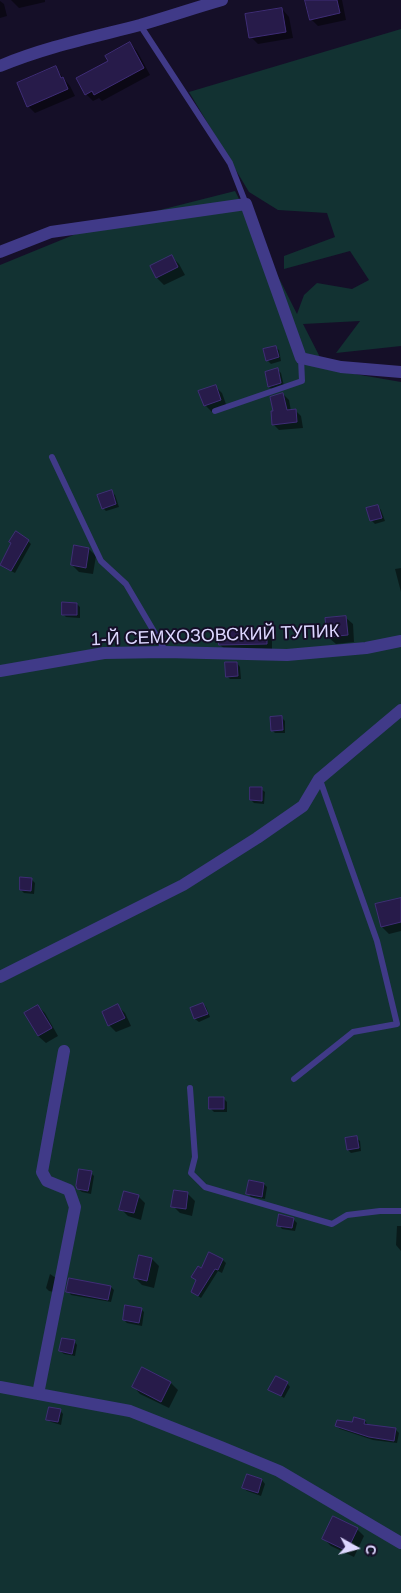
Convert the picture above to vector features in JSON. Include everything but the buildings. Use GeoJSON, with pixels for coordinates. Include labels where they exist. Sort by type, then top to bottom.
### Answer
{"type":"FeatureCollection","features":[{"type":"Feature","properties":{"kind":"street"},"geometry":{"type":"LineString","coordinates":[[0,66],[26,56],[118,29],[140,25],[222,0]]}},
{"type":"Feature","properties":{"kind":"street"},"geometry":{"type":"LineString","coordinates":[[0,252],[51,232],[246,204],[301,358],[341,367],[401,372]]}},
{"type":"Feature","properties":{"kind":"street","name":"1-Й СЕМХОЗОВСКИЙ ТУПИК"},"geometry":{"type":"LineString","coordinates":[[0,671],[104,653],[166,652],[287,655],[366,648],[401,641]]}},
{"type":"Feature","properties":{"kind":"street"},"geometry":{"type":"LineString","coordinates":[[0,977],[183,885],[257,838],[303,806],[319,779],[401,710]]}},
{"type":"Feature","properties":{"kind":"street"},"geometry":{"type":"LineString","coordinates":[[38,1394],[75,1207],[70,1190],[46,1181],[42,1172],[64,1051]]}},
{"type":"Feature","properties":{"kind":"street"},"geometry":{"type":"LineString","coordinates":[[0,1387],[130,1411],[280,1471],[401,1543]]}},
{"type":"Feature","properties":{"kind":"lane"},"geometry":{"type":"LineString","coordinates":[[140,25],[230,163],[246,204]]}},
{"type":"Feature","properties":{"kind":"lane"},"geometry":{"type":"LineString","coordinates":[[215,411],[302,381],[301,358]]}},
{"type":"Feature","properties":{"kind":"lane"},"geometry":{"type":"LineString","coordinates":[[52,457],[100,561],[126,584],[166,652]]}},
{"type":"Feature","properties":{"kind":"lane"},"geometry":{"type":"LineString","coordinates":[[294,1079],[354,1032],[397,1024],[377,941],[319,779]]}},
{"type":"Feature","properties":{"kind":"lane"},"geometry":{"type":"LineString","coordinates":[[190,1088],[195,1157],[191,1173],[205,1187],[332,1224],[347,1215],[380,1211],[401,1211]]}},
{"type":"Feature","properties":{"kind":"green space"},"geometry":{"type":"Polygon","coordinates":[[[401,29],[401,346],[336,353],[360,321],[303,324],[326,369],[401,382],[401,1593],[0,1593],[0,265],[93,227],[235,191],[297,314],[304,295],[317,283],[352,289],[369,280],[350,251],[284,269],[284,256],[335,237],[327,213],[278,210],[249,192],[189,92],[401,29]]]}}]}
